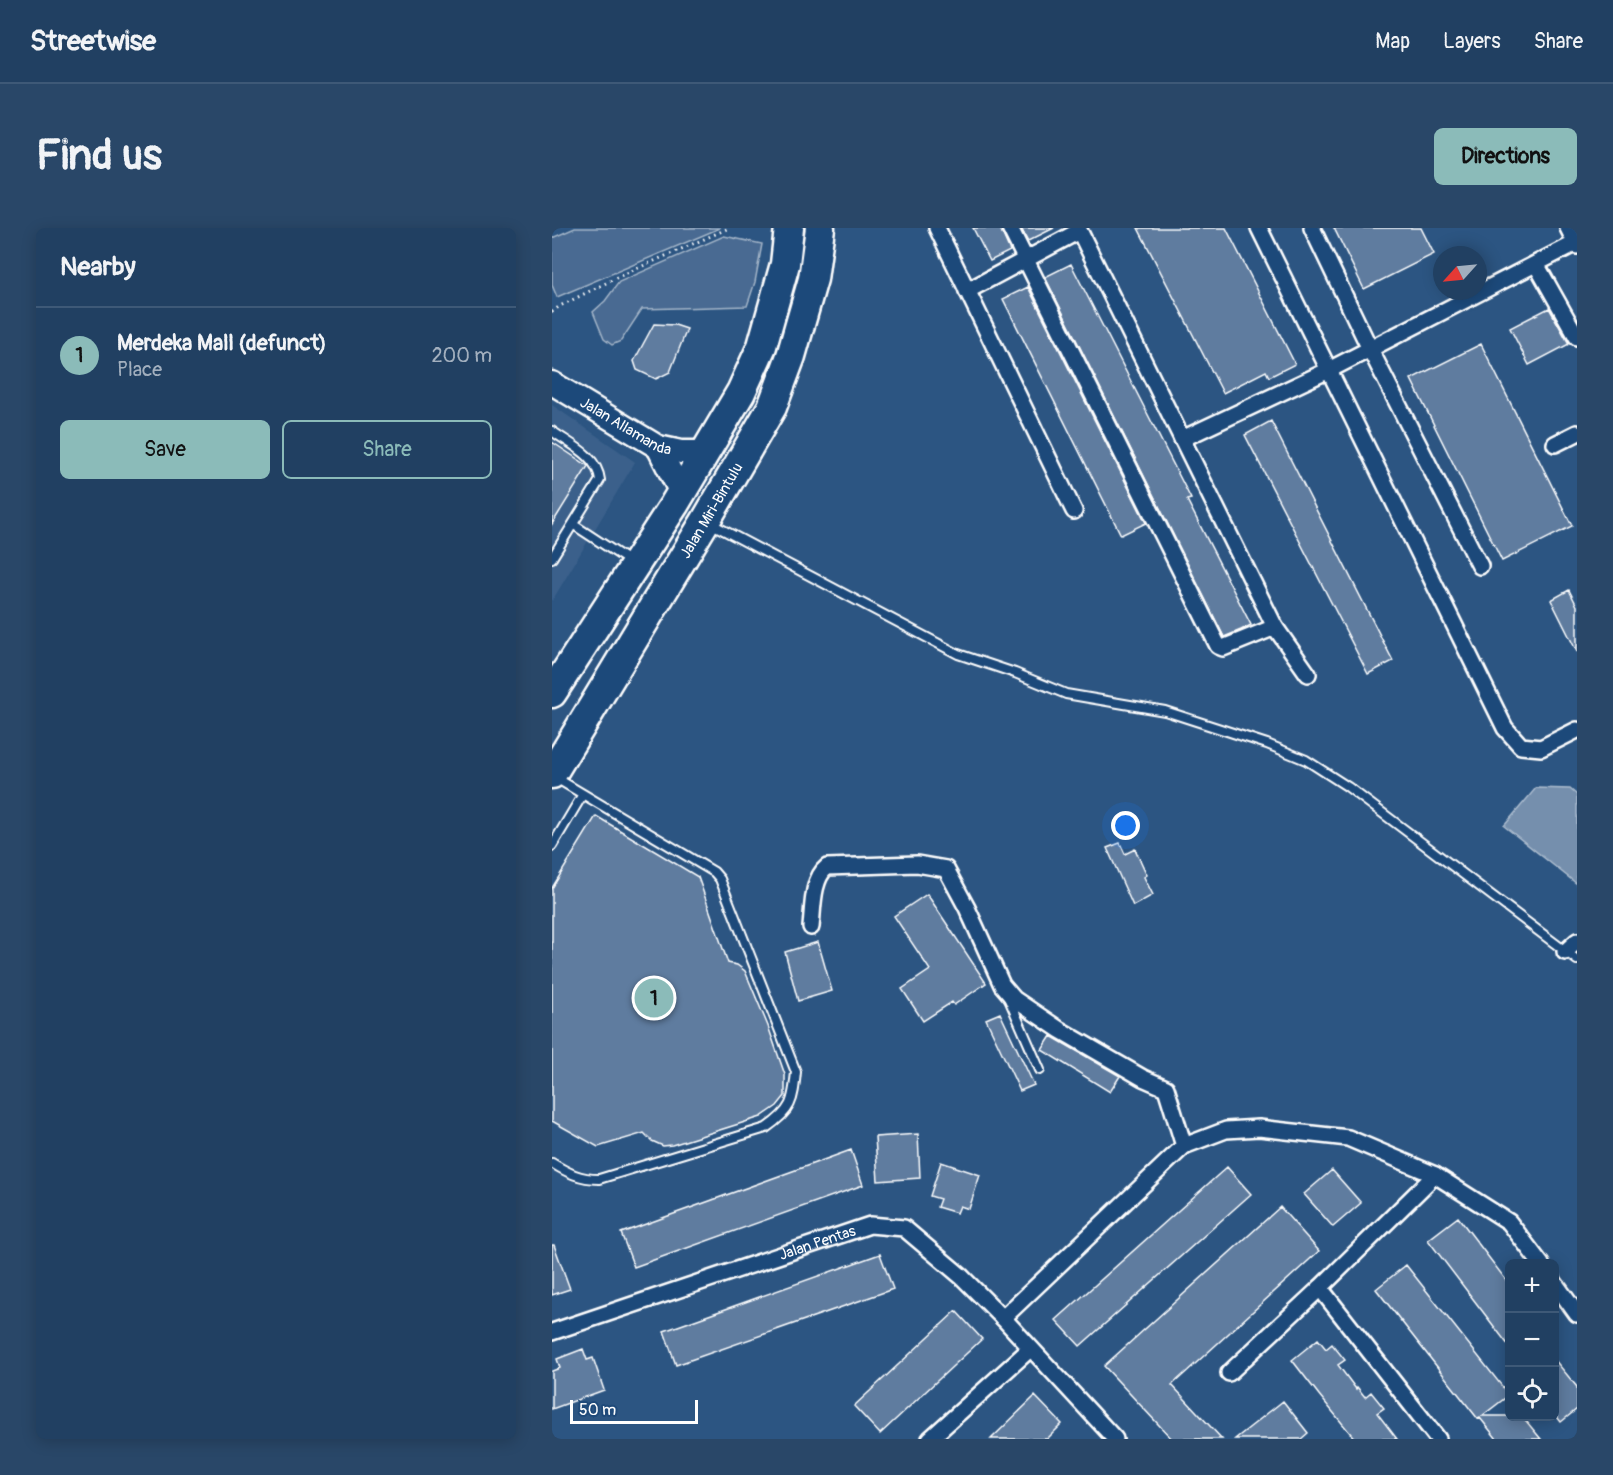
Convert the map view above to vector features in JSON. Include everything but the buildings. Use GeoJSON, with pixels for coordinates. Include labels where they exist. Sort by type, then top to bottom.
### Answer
{"type":"FeatureCollection","features":[{"type":"Feature","properties":{"kind":"highway"},"geometry":{"type":"LineString","coordinates":[[552,693],[681,493],[741,392],[762,346],[785,264],[789,228]]}},
{"type":"Feature","properties":{"kind":"highway","name":"Jalan Miri-Bintulu"},"geometry":{"type":"LineString","coordinates":[[552,775],[706,520],[771,407],[791,356],[813,279],[820,228]]}},
{"type":"Feature","properties":{"kind":"street"},"geometry":{"type":"LineString","coordinates":[[937,228],[1074,510]]}},
{"type":"Feature","properties":{"kind":"street"},"geometry":{"type":"LineString","coordinates":[[1010,228],[1218,646],[1223,648],[1275,627]]}},
{"type":"Feature","properties":{"kind":"street"},"geometry":{"type":"LineString","coordinates":[[1259,228],[1505,728],[1521,746],[1541,748],[1577,730]]}},
{"type":"Feature","properties":{"kind":"street"},"geometry":{"type":"LineString","coordinates":[[1312,228],[1370,349],[1480,566]]}},
{"type":"Feature","properties":{"kind":"street"},"geometry":{"type":"LineString","coordinates":[[1182,439],[1329,370],[1576,245],[1568,228]]}},
{"type":"Feature","properties":{"kind":"street"},"geometry":{"type":"LineString","coordinates":[[967,291],[1026,261],[1078,229],[1275,627],[1308,674]]}},
{"type":"Feature","properties":{"kind":"street"},"geometry":{"type":"LineString","coordinates":[[1536,264],[1577,337]]}},
{"type":"Feature","properties":{"kind":"street","name":"Jalan Allamanda"},"geometry":{"type":"LineString","coordinates":[[552,383],[658,447],[681,452],[705,452]]}},
{"type":"Feature","properties":{"kind":"street"},"geometry":{"type":"LineString","coordinates":[[1555,444],[1577,433]]}},
{"type":"Feature","properties":{"kind":"street"},"geometry":{"type":"LineString","coordinates":[[658,447],[681,493]]}},
{"type":"Feature","properties":{"kind":"street"},"geometry":{"type":"LineString","coordinates":[[811,927],[818,879],[821,871],[827,867],[917,864],[946,869],[967,908],[1002,985],[1014,999],[1060,1030],[1143,1078],[1166,1088],[1184,1146]]}},
{"type":"Feature","properties":{"kind":"street"},"geometry":{"type":"LineString","coordinates":[[1571,956],[1577,941]]}},
{"type":"Feature","properties":{"kind":"street"},"geometry":{"type":"LineString","coordinates":[[1003,1318],[1184,1146],[1226,1130],[1259,1128],[1348,1138],[1435,1175],[1509,1222],[1538,1259]]}},
{"type":"Feature","properties":{"kind":"street"},"geometry":{"type":"LineString","coordinates":[[1229,1373],[1435,1175]]}},
{"type":"Feature","properties":{"kind":"street","name":"Jalan Pentas"},"geometry":{"type":"LineString","coordinates":[[552,1332],[870,1225],[904,1228],[962,1277],[1003,1318],[1114,1439]]}},
{"type":"Feature","properties":{"kind":"street"},"geometry":{"type":"LineString","coordinates":[[1320,1288],[1438,1439]]}},
{"type":"Feature","properties":{"kind":"street"},"geometry":{"type":"LineString","coordinates":[[1559,1289],[1577,1314]]}},
{"type":"Feature","properties":{"kind":"street"},"geometry":{"type":"LineString","coordinates":[[930,1439],[1030,1349]]}},
{"type":"Feature","properties":{"kind":"lane"},"geometry":{"type":"LineString","coordinates":[[552,431],[593,460],[599,469],[600,480],[552,558]]}},
{"type":"Feature","properties":{"kind":"lane"},"geometry":{"type":"LineString","coordinates":[[706,520],[957,654],[1015,673],[1066,694],[1165,711],[1268,744],[1306,760],[1348,787],[1571,956]]}},
{"type":"Feature","properties":{"kind":"lane"},"geometry":{"type":"LineString","coordinates":[[574,525],[635,565]]}},
{"type":"Feature","properties":{"kind":"lane"},"geometry":{"type":"LineString","coordinates":[[552,775],[714,872],[720,879],[796,1072],[793,1097],[784,1116],[766,1128],[599,1179],[583,1179],[552,1163]]}},
{"type":"Feature","properties":{"kind":"lane"},"geometry":{"type":"LineString","coordinates":[[552,846],[583,794]]}},
{"type":"Feature","properties":{"kind":"lane"},"geometry":{"type":"LineString","coordinates":[[1002,985],[1040,1070]]}},
{"type":"Feature","properties":{"kind":"path"},"geometry":{"type":"LineString","coordinates":[[552,312],[620,276],[729,228]]}},
{"type":"Feature","properties":{"kind":"shaded area"},"geometry":{"type":"Polygon","coordinates":[[[575,228],[720,228],[557,297],[552,285],[552,238],[575,228]]]}},
{"type":"Feature","properties":{"kind":"shaded area"},"geometry":{"type":"Polygon","coordinates":[[[724,236],[762,244],[755,282],[747,306],[642,309],[621,341],[612,345],[604,339],[593,312],[605,301],[619,282],[724,236]]]}},
{"type":"Feature","properties":{"kind":"shaded area"},"geometry":{"type":"Polygon","coordinates":[[[552,405],[635,462],[552,601],[552,405]]]}},
{"type":"Feature","properties":{"kind":"shaded area"},"geometry":{"type":"Polygon","coordinates":[[[1536,788],[1570,789],[1577,795],[1577,884],[1504,826],[1536,788]]]}},
{"type":"Feature","properties":{"kind":"place","name":"Merdeka Mall (defunct)"},"geometry":{"type":"Point","coordinates":[654,998]}}]}
